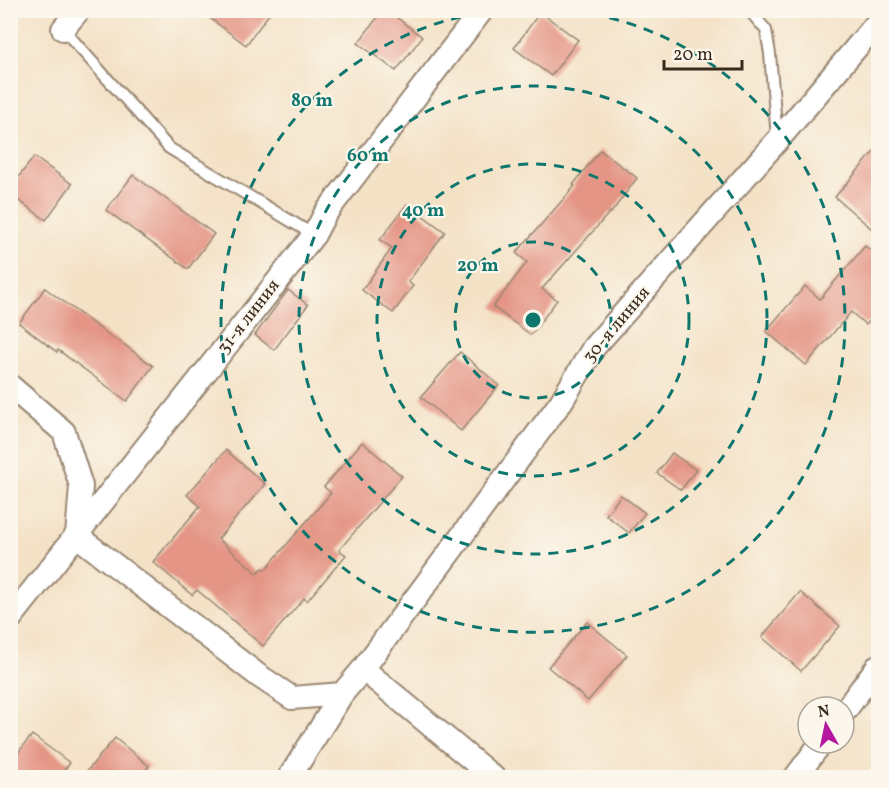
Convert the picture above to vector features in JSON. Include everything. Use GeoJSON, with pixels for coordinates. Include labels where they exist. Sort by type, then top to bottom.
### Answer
{"type":"FeatureCollection","features":[{"type":"Feature","properties":{"kind":"street"},"geometry":{"type":"LineString","coordinates":[[63,29],[79,10]]}},
{"type":"Feature","properties":{"kind":"street","name":"31-я линия"},"geometry":{"type":"LineString","coordinates":[[10,619],[314,235],[325,214],[482,10]]}},
{"type":"Feature","properties":{"kind":"street","name":"30-я линия"},"geometry":{"type":"LineString","coordinates":[[289,777],[342,694],[360,673],[561,402],[594,347],[879,22]]}},
{"type":"Feature","properties":{"kind":"street"},"geometry":{"type":"LineString","coordinates":[[10,386],[64,432],[81,486],[77,536],[259,676],[292,698],[342,694]]}},
{"type":"Feature","properties":{"kind":"street"},"geometry":{"type":"LineString","coordinates":[[856,696],[879,666]]}},
{"type":"Feature","properties":{"kind":"street"},"geometry":{"type":"LineString","coordinates":[[360,673],[494,777]]}},
{"type":"Feature","properties":{"kind":"street"},"geometry":{"type":"LineString","coordinates":[[795,777],[812,755]]}},
{"type":"Feature","properties":{"kind":"lane"},"geometry":{"type":"LineString","coordinates":[[749,10],[766,30],[777,141]]}},
{"type":"Feature","properties":{"kind":"lane"},"geometry":{"type":"LineString","coordinates":[[63,29],[169,148],[314,235]]}},
{"type":"Feature","properties":{"kind":"building"},"geometry":{"type":"Polygon","coordinates":[[[199,10],[272,10],[246,45],[199,10]]]}},
{"type":"Feature","properties":{"kind":"building"},"geometry":{"type":"Polygon","coordinates":[[[383,10],[387,10],[422,37],[396,71],[358,43],[383,10]]]}},
{"type":"Feature","properties":{"kind":"building"},"geometry":{"type":"Polygon","coordinates":[[[540,12],[578,40],[551,76],[514,48],[540,12]]]}},
{"type":"Feature","properties":{"kind":"building"},"geometry":{"type":"Polygon","coordinates":[[[879,146],[879,235],[835,197],[879,146]]]}},
{"type":"Feature","properties":{"kind":"building"},"geometry":{"type":"Polygon","coordinates":[[[600,150],[637,178],[611,213],[542,289],[557,300],[531,335],[493,307],[527,262],[516,253],[575,186],[573,185],[600,150]]]}},
{"type":"Feature","properties":{"kind":"building"},"geometry":{"type":"Polygon","coordinates":[[[34,157],[72,184],[46,220],[10,194],[10,188],[34,157]]]}},
{"type":"Feature","properties":{"kind":"building"},"geometry":{"type":"Polygon","coordinates":[[[133,175],[214,234],[188,269],[106,210],[133,175]]]}},
{"type":"Feature","properties":{"kind":"building"},"geometry":{"type":"Polygon","coordinates":[[[407,204],[445,232],[408,282],[413,286],[393,313],[362,290],[392,248],[380,240],[407,204]]]}},
{"type":"Feature","properties":{"kind":"building"},"geometry":{"type":"Polygon","coordinates":[[[865,246],[879,257],[879,311],[866,325],[851,312],[806,365],[766,331],[805,286],[820,299],[865,246]]]}},
{"type":"Feature","properties":{"kind":"building"},"geometry":{"type":"Polygon","coordinates":[[[45,288],[153,366],[127,401],[19,323],[45,288]]]}},
{"type":"Feature","properties":{"kind":"building"},"geometry":{"type":"Polygon","coordinates":[[[288,290],[308,305],[274,350],[255,335],[288,290]]]}},
{"type":"Feature","properties":{"kind":"building"},"geometry":{"type":"Polygon","coordinates":[[[460,352],[499,385],[461,431],[421,397],[460,352]]]}},
{"type":"Feature","properties":{"kind":"building"},"geometry":{"type":"Polygon","coordinates":[[[362,442],[402,476],[339,550],[346,555],[307,601],[304,598],[263,646],[197,590],[192,595],[153,562],[200,506],[187,495],[226,450],[265,484],[218,539],[257,573],[263,568],[265,570],[331,493],[324,487],[362,442]]]}},
{"type":"Feature","properties":{"kind":"building"},"geometry":{"type":"Polygon","coordinates":[[[672,453],[696,470],[681,490],[657,473],[672,453]]]}},
{"type":"Feature","properties":{"kind":"building"},"geometry":{"type":"Polygon","coordinates":[[[621,495],[645,513],[629,533],[606,515],[621,495]]]}},
{"type":"Feature","properties":{"kind":"building"},"geometry":{"type":"Polygon","coordinates":[[[800,592],[840,626],[801,671],[762,637],[800,592]]]}},
{"type":"Feature","properties":{"kind":"building"},"geometry":{"type":"Polygon","coordinates":[[[587,622],[627,655],[588,701],[548,667],[587,622]]]}},
{"type":"Feature","properties":{"kind":"building"},"geometry":{"type":"Polygon","coordinates":[[[32,735],[70,763],[58,777],[10,777],[10,763],[32,735]]]}},
{"type":"Feature","properties":{"kind":"building"},"geometry":{"type":"Polygon","coordinates":[[[115,738],[149,766],[140,777],[82,777],[115,738]]]}}]}
